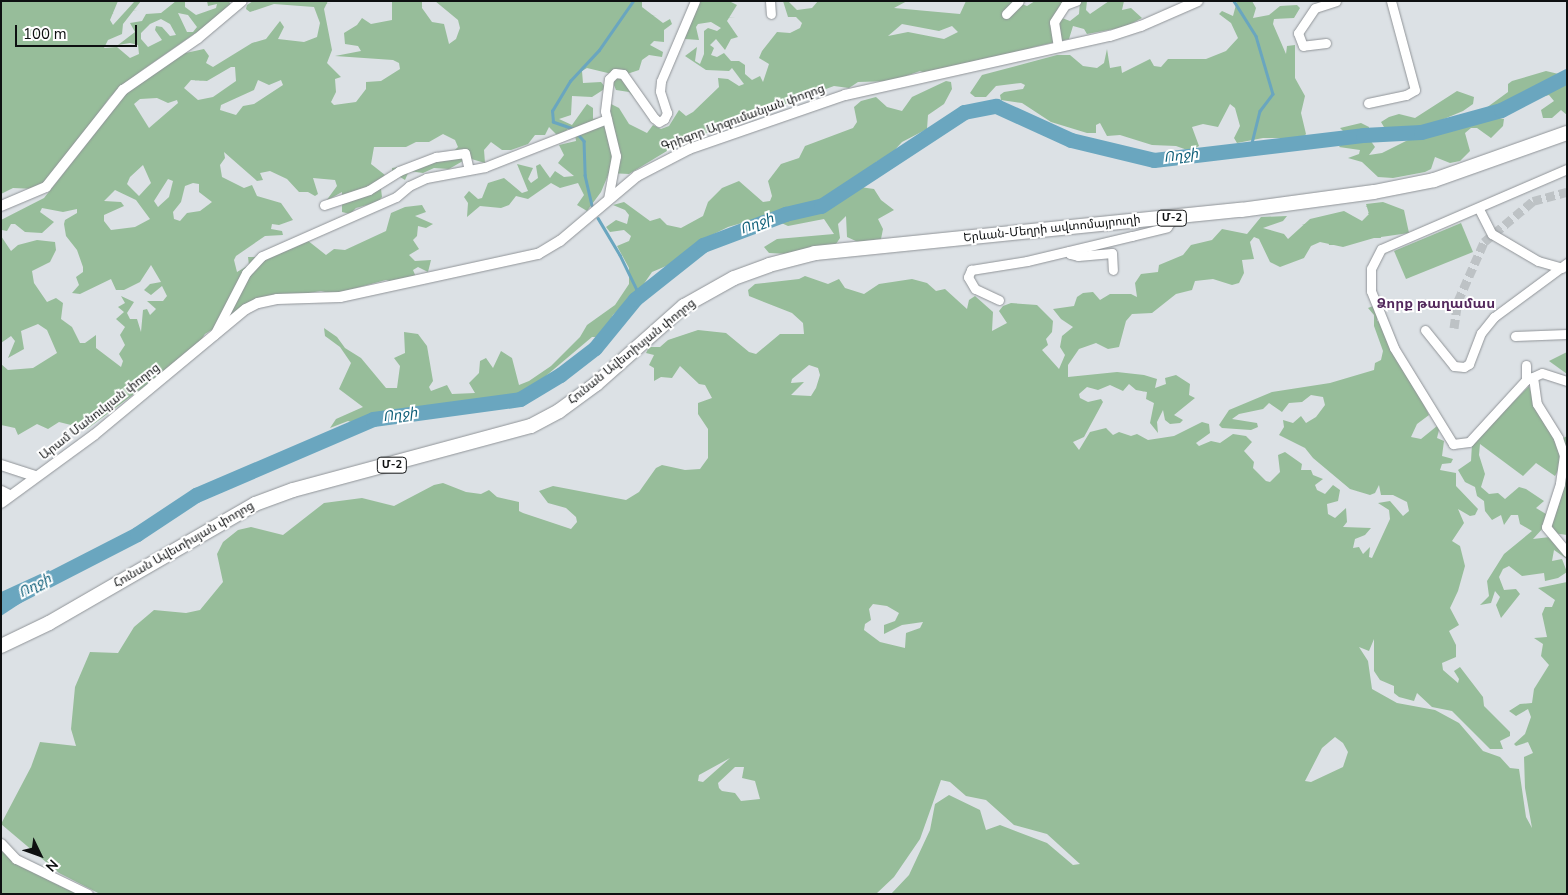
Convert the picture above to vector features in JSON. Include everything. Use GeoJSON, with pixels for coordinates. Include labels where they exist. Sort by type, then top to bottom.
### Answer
{"type":"FeatureCollection","features":[{"type":"Feature","properties":{"kind":"highway","name":"Երևան-Մեղրի ավտոմայրուղի"},"geometry":{"type":"LineString","coordinates":[[769,265],[825,252],[1174,217],[1336,198],[1434,180],[1567,133]]}},
{"type":"Feature","properties":{"kind":"highway","name":"Հունան Ավետիսյան փողոց"},"geometry":{"type":"LineString","coordinates":[[1,646],[49,623],[255,504],[293,490],[531,426],[559,411],[596,384],[684,306],[734,278],[769,265]]}},
{"type":"Feature","properties":{"kind":"street"},"geometry":{"type":"LineString","coordinates":[[608,199],[616,156],[607,120],[607,84],[611,75],[619,72],[629,79],[654,118],[659,122],[664,119],[667,113],[660,92],[661,81],[678,50],[696,1]]}},
{"type":"Feature","properties":{"kind":"street"},"geometry":{"type":"LineString","coordinates":[[770,1],[771,14]]}},
{"type":"Feature","properties":{"kind":"street"},"geometry":{"type":"LineString","coordinates":[[1006,14],[1019,1]]}},
{"type":"Feature","properties":{"kind":"street"},"geometry":{"type":"LineString","coordinates":[[1058,47],[1054,22],[1065,5],[1076,1]]}},
{"type":"Feature","properties":{"kind":"street","name":"Գրիգոր Արզումանյան փողոց"},"geometry":{"type":"LineString","coordinates":[[212,337],[258,303],[277,299],[349,296],[538,254],[560,241],[608,199],[659,161],[845,94],[1058,47],[1141,26],[1198,1]]}},
{"type":"Feature","properties":{"kind":"street"},"geometry":{"type":"LineString","coordinates":[[1326,43],[1307,47],[1299,39],[1300,25],[1313,4],[1336,1]]}},
{"type":"Feature","properties":{"kind":"street"},"geometry":{"type":"LineString","coordinates":[[1368,103],[1406,95],[1414,90],[1391,1]]}},
{"type":"Feature","properties":{"kind":"street"},"geometry":{"type":"LineString","coordinates":[[1,206],[46,187],[123,90],[198,38],[240,2]]}},
{"type":"Feature","properties":{"kind":"street"},"geometry":{"type":"LineString","coordinates":[[212,337],[246,273],[262,256],[396,197],[409,186],[426,178],[486,167],[607,120]]}},
{"type":"Feature","properties":{"kind":"street"},"geometry":{"type":"LineString","coordinates":[[324,206],[369,190],[399,171],[436,157],[465,153],[469,170]]}},
{"type":"Feature","properties":{"kind":"street"},"geometry":{"type":"LineString","coordinates":[[1567,169],[1479,209],[1382,249],[1372,269],[1371,291],[1394,348],[1453,444],[1469,442],[1530,378],[1542,373],[1567,381]]}},
{"type":"Feature","properties":{"kind":"street"},"geometry":{"type":"LineString","coordinates":[[1479,209],[1492,234],[1538,261],[1565,266]]}},
{"type":"Feature","properties":{"kind":"street"},"geometry":{"type":"LineString","coordinates":[[999,300],[975,289],[968,277],[970,270],[1069,250],[1167,227],[1174,217]]}},
{"type":"Feature","properties":{"kind":"street"},"geometry":{"type":"LineString","coordinates":[[1069,250],[1070,254],[1078,256],[1112,253],[1113,270]]}},
{"type":"Feature","properties":{"kind":"street"},"geometry":{"type":"LineString","coordinates":[[1425,330],[1454,366],[1464,367],[1469,364],[1481,333],[1494,317],[1565,266]]}},
{"type":"Feature","properties":{"kind":"street"},"geometry":{"type":"LineString","coordinates":[[1515,336],[1567,334]]}},
{"type":"Feature","properties":{"kind":"street","name":"Արամ Մանուկյան փողոց"},"geometry":{"type":"LineString","coordinates":[[1,503],[6,493],[35,476],[101,430],[212,337]]}},
{"type":"Feature","properties":{"kind":"street"},"geometry":{"type":"LineString","coordinates":[[1526,364],[1538,404],[1558,438],[1564,455],[1560,484],[1546,527],[1567,552]]}},
{"type":"Feature","properties":{"kind":"street"},"geometry":{"type":"LineString","coordinates":[[1,465],[35,476]]}},
{"type":"Feature","properties":{"kind":"street"},"geometry":{"type":"LineString","coordinates":[[1,843],[16,859],[88,894]]}},
{"type":"Feature","properties":{"kind":"green space"},"geometry":{"type":"Polygon","coordinates":[[[1,1],[118,1],[110,20],[113,25],[134,2],[141,1],[123,24],[122,34],[108,40],[104,48],[117,47],[130,58],[139,54],[138,45],[130,43],[118,45],[135,32],[130,23],[142,21],[146,14],[161,13],[176,1],[185,1],[185,7],[196,15],[216,8],[217,4],[208,6],[207,1],[229,1],[230,9],[141,71],[110,97],[52,178],[35,189],[13,188],[1,194],[1,1]],[[178,13],[187,32],[193,32],[197,27],[188,15],[178,13]],[[161,19],[150,24],[141,33],[141,39],[148,47],[162,40],[155,30],[156,26],[162,27],[170,36],[176,35],[170,24],[161,19]]]}},
{"type":"Feature","properties":{"kind":"green space"},"geometry":{"type":"Polygon","coordinates":[[[253,1],[328,1],[324,9],[332,50],[327,63],[341,77],[335,79],[336,92],[331,102],[334,105],[356,102],[366,89],[366,82],[381,81],[400,69],[399,63],[393,60],[335,56],[361,51],[358,46],[345,44],[344,33],[357,25],[362,18],[371,24],[392,20],[392,1],[422,1],[422,8],[432,22],[444,24],[449,44],[456,39],[460,28],[458,20],[435,1],[651,1],[642,2],[642,7],[663,23],[670,19],[672,24],[664,30],[664,42],[654,41],[650,45],[663,52],[662,57],[649,55],[642,60],[639,70],[627,74],[636,99],[629,92],[616,90],[613,83],[616,75],[587,68],[582,71],[583,83],[601,82],[606,88],[592,97],[572,96],[571,115],[559,119],[572,125],[587,104],[593,108],[593,119],[605,117],[611,104],[619,108],[629,124],[647,133],[653,125],[661,129],[669,126],[679,110],[686,116],[693,112],[719,87],[718,78],[728,79],[739,86],[744,84],[732,68],[729,71],[706,70],[685,56],[697,47],[695,61],[700,64],[704,54],[704,31],[708,28],[717,31],[721,28],[711,22],[698,24],[696,27],[699,40],[685,39],[684,29],[695,1],[729,1],[737,5],[727,21],[738,37],[731,39],[725,50],[716,39],[710,45],[714,48],[711,55],[717,57],[724,53],[731,61],[739,61],[745,65],[745,74],[752,80],[760,76],[763,82],[769,64],[759,58],[762,51],[777,32],[790,33],[800,28],[802,23],[796,17],[788,17],[783,1],[788,1],[797,10],[812,8],[818,1],[907,1],[894,8],[960,14],[966,1],[1014,1],[1027,6],[1035,1],[1068,1],[1061,13],[1062,18],[1070,21],[1079,14],[1080,1],[1087,1],[1086,10],[1090,14],[1109,1],[1124,1],[1122,10],[1131,8],[1142,18],[1125,27],[1087,34],[1084,29],[1073,26],[1069,39],[1034,47],[997,62],[990,57],[928,74],[920,71],[892,81],[858,82],[849,88],[834,86],[680,143],[629,174],[609,173],[601,192],[587,211],[577,205],[584,195],[578,183],[560,188],[551,183],[528,199],[516,196],[509,205],[501,208],[480,206],[467,217],[468,203],[464,197],[469,191],[478,199],[482,198],[488,183],[504,178],[522,193],[528,191],[517,164],[533,168],[528,179],[531,183],[538,178],[536,166],[540,164],[550,178],[555,171],[564,177],[574,176],[558,163],[564,155],[559,145],[576,141],[575,134],[568,129],[559,137],[549,127],[545,135],[535,135],[528,144],[511,150],[502,150],[491,142],[484,150],[485,163],[468,158],[449,169],[434,168],[423,173],[409,171],[405,180],[392,172],[392,168],[444,160],[458,147],[455,140],[443,134],[429,142],[416,142],[406,147],[374,147],[371,164],[385,175],[380,181],[382,197],[378,202],[356,208],[350,214],[342,212],[342,192],[326,201],[337,186],[335,180],[313,178],[318,194],[315,196],[308,192],[299,192],[287,179],[270,171],[260,173],[263,180],[257,181],[224,152],[225,158],[220,165],[222,177],[244,188],[252,185],[257,196],[281,203],[293,220],[279,225],[272,224],[271,229],[282,231],[283,235],[265,236],[236,256],[234,260],[237,272],[249,265],[248,257],[257,257],[307,240],[326,255],[334,249],[345,250],[386,231],[391,213],[405,207],[422,205],[426,212],[415,216],[433,224],[426,228],[418,226],[417,236],[413,240],[419,249],[409,255],[415,261],[431,260],[428,272],[418,267],[413,270],[416,277],[393,282],[386,280],[334,294],[321,291],[259,301],[205,334],[196,348],[87,429],[59,422],[48,429],[37,424],[18,435],[15,428],[1,425],[1,364],[8,370],[33,368],[57,353],[47,330],[38,324],[21,331],[24,349],[8,358],[15,341],[11,336],[1,343],[1,236],[11,251],[18,245],[37,240],[55,242],[56,250],[50,262],[32,271],[34,283],[47,302],[56,298],[63,303],[61,319],[72,327],[80,343],[85,343],[96,335],[96,348],[121,367],[123,361],[119,354],[125,345],[120,335],[125,327],[116,319],[124,312],[118,307],[125,303],[121,296],[134,302],[127,313],[130,319],[137,319],[141,332],[143,310],[147,309],[150,315],[156,309],[147,301],[163,301],[167,296],[162,286],[151,295],[144,290],[150,284],[161,282],[151,265],[140,282],[124,290],[116,290],[111,279],[80,294],[72,293],[79,285],[76,277],[83,272],[83,267],[77,250],[66,236],[64,224],[65,220],[77,213],[77,209],[63,212],[42,208],[40,212],[54,222],[42,233],[25,232],[15,224],[11,224],[7,231],[2,230],[1,220],[44,198],[126,94],[181,54],[204,49],[209,56],[206,63],[213,67],[252,43],[266,39],[280,21],[284,27],[278,39],[304,42],[317,37],[320,23],[314,7],[274,4],[250,12],[246,9],[247,5],[253,1]],[[902,24],[888,36],[908,32],[944,39],[958,32],[952,26],[939,31],[902,24]],[[231,67],[207,81],[191,80],[184,88],[198,100],[213,97],[236,81],[235,67],[231,67]],[[258,80],[254,90],[221,105],[220,110],[236,115],[243,106],[254,104],[283,85],[281,80],[269,85],[258,80]],[[157,98],[140,99],[134,104],[149,128],[178,103],[177,100],[168,103],[157,98]],[[143,165],[130,177],[127,184],[139,196],[151,183],[143,165]],[[168,179],[154,201],[158,207],[169,197],[173,181],[168,179]],[[193,183],[185,186],[181,202],[173,212],[174,219],[180,221],[187,213],[200,211],[212,202],[199,192],[199,184],[193,183]],[[115,190],[104,201],[121,202],[124,206],[104,215],[104,221],[111,230],[135,227],[150,219],[136,200],[115,190]]]}},
{"type":"Feature","properties":{"kind":"green space"},"geometry":{"type":"Polygon","coordinates":[[[1237,1],[1252,1],[1256,8],[1253,18],[1269,15],[1280,6],[1297,5],[1300,8],[1294,18],[1274,19],[1273,24],[1286,54],[1287,46],[1295,45],[1295,78],[1305,96],[1301,113],[1306,134],[1303,138],[1263,138],[1237,143],[1234,138],[1240,126],[1235,108],[1230,104],[1218,127],[1203,124],[1192,127],[1199,146],[1190,151],[1176,146],[1152,145],[1120,135],[1107,136],[1100,123],[1096,125],[1096,133],[1087,133],[1051,122],[1022,103],[1001,100],[1000,95],[1004,92],[1023,89],[1025,85],[1021,83],[996,86],[986,97],[975,97],[970,93],[982,75],[1057,55],[1070,55],[1083,66],[1097,68],[1104,63],[1107,49],[1110,68],[1121,66],[1122,73],[1150,59],[1154,66],[1161,67],[1168,59],[1206,59],[1226,51],[1238,38],[1231,23],[1219,14],[1222,11],[1233,16],[1237,1]]]}},
{"type":"Feature","properties":{"kind":"green space"},"geometry":{"type":"Polygon","coordinates":[[[1546,71],[1567,76],[1567,115],[1561,110],[1552,118],[1543,118],[1541,110],[1554,101],[1549,95],[1505,106],[1495,117],[1504,119],[1503,126],[1491,138],[1477,128],[1471,128],[1465,133],[1470,151],[1460,161],[1450,163],[1435,157],[1431,169],[1425,172],[1393,178],[1378,177],[1362,162],[1348,158],[1359,154],[1360,150],[1339,147],[1348,136],[1340,128],[1361,123],[1369,127],[1368,137],[1375,147],[1369,155],[1382,153],[1410,139],[1403,132],[1384,127],[1381,122],[1389,117],[1399,114],[1415,118],[1457,91],[1474,97],[1473,104],[1463,111],[1420,129],[1416,139],[1482,111],[1508,92],[1508,84],[1512,81],[1546,71]]]}},
{"type":"Feature","properties":{"kind":"green space"},"geometry":{"type":"Polygon","coordinates":[[[946,81],[951,82],[952,89],[944,104],[928,115],[927,129],[902,142],[892,153],[876,162],[871,171],[836,195],[840,202],[860,187],[874,189],[881,200],[894,210],[878,219],[883,229],[881,239],[858,242],[847,237],[846,216],[838,224],[840,238],[836,244],[789,254],[769,253],[764,247],[777,239],[834,234],[824,219],[788,226],[777,221],[805,215],[810,207],[807,204],[728,227],[704,239],[685,258],[652,272],[639,291],[613,315],[601,337],[592,337],[528,391],[471,406],[457,401],[411,417],[395,412],[364,426],[348,421],[330,428],[336,419],[363,407],[339,389],[351,363],[340,347],[325,336],[324,328],[337,337],[345,348],[361,358],[386,388],[397,388],[400,366],[394,358],[405,353],[404,332],[418,334],[427,346],[433,381],[429,387],[431,391],[447,385],[452,394],[475,393],[469,383],[479,373],[480,361],[486,358],[493,368],[501,351],[512,358],[519,385],[529,381],[551,366],[580,337],[587,325],[615,305],[629,284],[629,268],[617,246],[629,241],[631,236],[624,230],[610,232],[606,227],[616,220],[627,224],[629,215],[625,210],[613,205],[624,202],[650,221],[660,218],[667,225],[681,228],[703,216],[708,202],[722,188],[739,181],[763,202],[770,201],[772,196],[768,181],[781,164],[799,158],[805,146],[853,128],[857,122],[854,107],[861,101],[876,97],[887,107],[902,111],[912,97],[946,81]]]}},
{"type":"Feature","properties":{"kind":"green space"},"geometry":{"type":"Polygon","coordinates":[[[1383,202],[1404,210],[1409,233],[1374,238],[1343,247],[1320,242],[1311,246],[1304,258],[1280,267],[1270,262],[1259,239],[1254,237],[1250,242],[1254,259],[1242,260],[1244,273],[1239,283],[1232,285],[1213,279],[1195,281],[1192,290],[1176,294],[1152,313],[1132,314],[1126,321],[1119,347],[1108,349],[1096,343],[1079,349],[1068,365],[1068,377],[1117,372],[1144,375],[1157,379],[1155,388],[1166,384],[1165,378],[1176,375],[1190,384],[1189,395],[1195,398],[1174,415],[1183,420],[1180,423],[1170,424],[1165,420],[1163,410],[1157,422],[1158,433],[1150,423],[1154,403],[1146,399],[1147,392],[1136,390],[1129,384],[1123,391],[1110,385],[1098,390],[1087,387],[1079,394],[1080,398],[1088,402],[1101,399],[1103,402],[1084,437],[1073,442],[1079,450],[1090,432],[1106,428],[1113,435],[1119,432],[1131,436],[1137,434],[1148,440],[1174,436],[1202,422],[1209,424],[1210,433],[1196,443],[1199,446],[1211,441],[1220,443],[1233,434],[1246,436],[1252,442],[1244,451],[1254,462],[1253,468],[1266,481],[1270,482],[1280,472],[1278,455],[1285,452],[1302,464],[1301,470],[1311,470],[1313,475],[1323,479],[1315,485],[1317,490],[1325,494],[1333,485],[1340,490],[1338,501],[1327,504],[1328,514],[1335,518],[1346,508],[1347,522],[1343,527],[1371,528],[1365,535],[1355,539],[1353,548],[1359,547],[1363,554],[1370,547],[1369,557],[1372,558],[1390,519],[1389,510],[1378,503],[1390,501],[1403,516],[1409,511],[1407,502],[1393,495],[1381,495],[1379,485],[1375,493],[1370,495],[1350,489],[1313,458],[1305,448],[1279,435],[1284,427],[1283,420],[1293,423],[1301,416],[1306,423],[1316,417],[1325,405],[1323,397],[1311,395],[1302,402],[1289,403],[1282,412],[1269,403],[1263,409],[1239,414],[1232,419],[1257,423],[1258,427],[1251,430],[1222,428],[1219,425],[1229,410],[1272,392],[1330,383],[1374,370],[1375,363],[1381,360],[1383,351],[1374,326],[1374,315],[1368,308],[1373,306],[1377,311],[1377,321],[1383,322],[1429,415],[1417,424],[1411,437],[1421,439],[1437,426],[1439,430],[1437,438],[1444,441],[1442,456],[1453,459],[1451,463],[1442,464],[1440,470],[1456,473],[1456,486],[1478,509],[1475,515],[1470,516],[1458,509],[1464,523],[1452,541],[1460,546],[1465,566],[1458,591],[1450,608],[1459,625],[1449,631],[1456,645],[1456,657],[1442,663],[1443,670],[1458,683],[1459,679],[1454,671],[1460,667],[1483,697],[1484,706],[1510,732],[1510,736],[1500,741],[1503,749],[1490,749],[1452,711],[1432,707],[1417,693],[1414,701],[1399,697],[1394,693],[1394,686],[1380,680],[1374,671],[1374,639],[1369,651],[1359,647],[1368,661],[1372,689],[1397,703],[1435,710],[1459,723],[1483,751],[1500,757],[1510,768],[1519,769],[1526,817],[1532,828],[1525,788],[1524,757],[1533,753],[1528,742],[1516,746],[1514,744],[1525,734],[1531,717],[1528,709],[1516,716],[1509,711],[1520,704],[1532,703],[1534,689],[1549,665],[1541,656],[1543,644],[1534,638],[1547,637],[1542,614],[1545,607],[1552,607],[1555,600],[1538,588],[1567,582],[1567,894],[891,894],[909,875],[930,830],[935,804],[949,795],[980,810],[986,830],[1000,825],[1047,843],[1073,865],[1080,864],[1047,834],[1014,825],[986,800],[966,796],[950,782],[941,780],[920,839],[894,877],[876,894],[100,894],[59,873],[1,824],[31,767],[40,742],[76,746],[71,729],[75,687],[90,652],[118,653],[134,627],[154,610],[186,613],[200,610],[223,582],[217,554],[223,542],[238,530],[251,527],[283,535],[324,503],[362,498],[394,506],[434,485],[443,483],[466,492],[481,494],[489,490],[497,497],[519,502],[519,511],[523,513],[571,529],[577,522],[576,517],[566,508],[548,503],[539,491],[553,486],[626,500],[639,492],[656,468],[662,465],[685,470],[700,469],[708,458],[708,429],[698,414],[698,403],[712,398],[705,385],[699,384],[680,366],[672,378],[661,377],[654,381],[654,368],[649,365],[654,355],[646,353],[649,347],[660,347],[668,340],[698,330],[726,333],[749,352],[756,354],[780,334],[804,334],[803,323],[792,313],[749,296],[748,290],[755,284],[799,279],[805,276],[828,284],[839,279],[845,288],[864,294],[879,284],[912,279],[927,283],[936,291],[945,289],[967,309],[969,300],[975,296],[993,312],[992,331],[1007,323],[999,311],[1003,306],[1011,303],[1037,305],[1053,321],[1052,332],[1046,339],[1048,345],[1042,350],[1059,369],[1065,355],[1060,347],[1062,336],[1073,327],[1061,319],[1053,309],[1074,306],[1077,297],[1083,293],[1093,292],[1100,300],[1110,294],[1131,294],[1137,297],[1135,283],[1141,274],[1158,272],[1159,265],[1183,255],[1191,245],[1212,240],[1222,229],[1247,234],[1261,217],[1287,216],[1283,221],[1263,228],[1284,234],[1288,239],[1310,219],[1344,211],[1362,221],[1369,214],[1366,204],[1383,202]],[[809,365],[792,379],[791,383],[804,382],[791,395],[811,396],[820,375],[818,368],[809,365]],[[873,604],[869,609],[871,620],[865,624],[864,630],[880,642],[905,648],[906,633],[920,628],[923,622],[902,625],[884,634],[884,625],[895,621],[899,613],[887,606],[873,604]],[[1335,737],[1322,748],[1305,781],[1311,782],[1343,767],[1348,752],[1343,743],[1335,737]],[[730,758],[699,775],[698,781],[703,782],[730,758]],[[735,767],[718,783],[722,791],[735,793],[741,801],[760,799],[755,781],[742,778],[744,767],[735,767]]]}},
{"type":"Feature","properties":{"kind":"green space"},"geometry":{"type":"Polygon","coordinates":[[[1461,223],[1473,252],[1406,279],[1394,251],[1461,223]]]}},
{"type":"Feature","properties":{"kind":"green space"},"geometry":{"type":"Polygon","coordinates":[[[1567,352],[1567,374],[1549,361],[1567,352]]]}},
{"type":"Feature","properties":{"kind":"green space"},"geometry":{"type":"Polygon","coordinates":[[[1529,386],[1532,395],[1560,440],[1567,436],[1567,454],[1555,476],[1536,463],[1523,476],[1480,444],[1479,455],[1485,474],[1481,487],[1489,494],[1498,493],[1505,499],[1519,487],[1526,489],[1544,501],[1536,508],[1546,514],[1567,466],[1567,535],[1553,533],[1544,527],[1533,539],[1550,537],[1567,554],[1567,559],[1554,550],[1552,561],[1562,559],[1567,572],[1558,578],[1545,581],[1544,573],[1522,576],[1509,566],[1503,569],[1499,577],[1504,590],[1516,589],[1520,594],[1501,618],[1496,605],[1500,597],[1495,591],[1491,603],[1480,605],[1489,596],[1487,581],[1504,554],[1532,531],[1520,524],[1518,515],[1511,515],[1504,525],[1501,515],[1492,520],[1485,511],[1484,501],[1477,496],[1475,487],[1465,482],[1458,470],[1471,461],[1472,444],[1529,386]]]}},
{"type":"Feature","properties":{"kind":"green space"},"geometry":{"type":"Polygon","coordinates":[[[1,851],[50,881],[78,894],[1,894],[1,851]]]}},
{"type":"Feature","properties":{"kind":"water"},"geometry":{"type":"Polygon","coordinates":[[[49,570],[54,581],[1,616],[1,592],[49,570]]]}},
{"type":"Feature","properties":{"kind":"waterway"},"geometry":{"type":"LineString","coordinates":[[573,129],[553,122],[552,111],[570,81],[599,50],[633,1]]}},
{"type":"Feature","properties":{"kind":"waterway"},"geometry":{"type":"LineString","coordinates":[[1234,1],[1256,36],[1273,94],[1260,111],[1251,147]]}},
{"type":"Feature","properties":{"kind":"waterway","name":"Ողջի"},"geometry":{"type":"LineString","coordinates":[[1,604],[137,534],[196,495],[373,419],[520,399],[560,375],[595,348],[635,299],[703,245],[785,214],[821,206],[964,112],[996,106],[1071,140],[1154,160],[1363,135],[1421,132],[1501,110],[1567,76]]}},
{"type":"Feature","properties":{"kind":"waterway"},"geometry":{"type":"LineString","coordinates":[[576,132],[584,141],[585,175],[592,205]]}},
{"type":"Feature","properties":{"kind":"waterway"},"geometry":{"type":"LineString","coordinates":[[598,218],[620,255],[637,290],[635,299]]}},
{"type":"Feature","properties":{"kind":"tunnel"},"geometry":{"type":"LineString","coordinates":[[1454,328],[1458,301],[1484,242],[1533,201],[1567,192]]}},
{"type":"Feature","properties":{"kind":"district","name":"Ձորք թաղամաս"},"geometry":{"type":"Point","coordinates":[1436,304]}}]}
